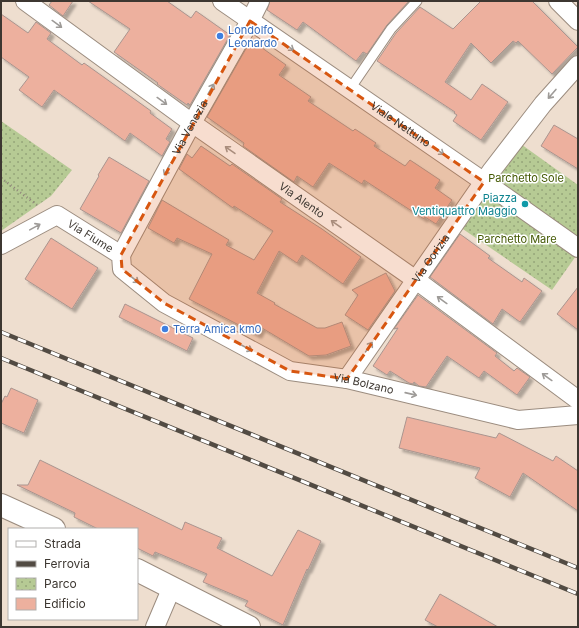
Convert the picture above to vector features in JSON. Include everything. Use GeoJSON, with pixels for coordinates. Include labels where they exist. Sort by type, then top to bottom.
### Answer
{"type":"FeatureCollection","features":[{"type":"Feature","properties":{"kind":"main road"},"geometry":{"type":"LineString","coordinates":[[1,505],[52,528]]}},
{"type":"Feature","properties":{"kind":"main road"},"geometry":{"type":"LineString","coordinates":[[138,570],[249,627]]}},
{"type":"Feature","properties":{"kind":"street","name":"Via Alento"},"geometry":{"type":"LineString","coordinates":[[25,1],[192,123],[416,280],[578,400]]}},
{"type":"Feature","properties":{"kind":"street","name":"Viale Nettuno"},"geometry":{"type":"LineString","coordinates":[[222,1],[578,248]]}},
{"type":"Feature","properties":{"kind":"street","name":"Via Venezia"},"geometry":{"type":"LineString","coordinates":[[121,255],[260,1]]}},
{"type":"Feature","properties":{"kind":"street"},"geometry":{"type":"LineString","coordinates":[[558,1],[578,20]]}},
{"type":"Feature","properties":{"kind":"street","name":"Via Gorizia"},"geometry":{"type":"LineString","coordinates":[[347,379],[484,182],[543,104],[578,65]]}},
{"type":"Feature","properties":{"kind":"street","name":"Via Fiume"},"geometry":{"type":"LineString","coordinates":[[1,246],[57,215],[121,255],[122,269],[164,303]]}},
{"type":"Feature","properties":{"kind":"street","name":"Via Bolzano"},"geometry":{"type":"LineString","coordinates":[[164,303],[290,370],[347,379],[518,420],[578,415]]}},
{"type":"Feature","properties":{"kind":"street"},"geometry":{"type":"LineString","coordinates":[[155,627],[172,587]]}},
{"type":"Feature","properties":{"kind":"lane"},"geometry":{"type":"LineString","coordinates":[[350,89],[391,29],[417,1]]}},
{"type":"Feature","properties":{"kind":"path"},"geometry":{"type":"LineString","coordinates":[[1,178],[39,206]]}},
{"type":"Feature","properties":{"kind":"highlighted area"},"geometry":{"type":"Polygon","coordinates":[[[250,21],[484,182],[347,379],[290,371],[164,303],[122,269],[121,255],[250,21]]]}},
{"type":"Feature","properties":{"kind":"green space"},"geometry":{"type":"Polygon","coordinates":[[[1,121],[72,170],[51,196],[1,231],[1,121]]]}},
{"type":"Feature","properties":{"kind":"green space","name":"Parchetto Sole"},"geometry":{"type":"Polygon","coordinates":[[[518,142],[578,185],[578,242],[488,181],[518,142]]]}},
{"type":"Feature","properties":{"kind":"green space","name":"Parchetto Mare"},"geometry":{"type":"Polygon","coordinates":[[[483,188],[578,253],[552,290],[457,225],[483,188]]]}},
{"type":"Feature","properties":{"kind":"building"},"geometry":{"type":"Polygon","coordinates":[[[52,1],[73,1],[63,16],[49,5],[52,1]]]}},
{"type":"Feature","properties":{"kind":"building"},"geometry":{"type":"Polygon","coordinates":[[[88,1],[167,1],[191,18],[196,11],[230,35],[190,105],[188,103],[187,105],[114,52],[130,29],[88,1]]]}},
{"type":"Feature","properties":{"kind":"building"},"geometry":{"type":"Polygon","coordinates":[[[270,1],[409,1],[387,25],[367,54],[363,52],[356,61],[303,22],[297,30],[267,10],[270,1]]]}},
{"type":"Feature","properties":{"kind":"building"},"geometry":{"type":"Polygon","coordinates":[[[481,1],[532,1],[578,47],[552,74],[518,41],[516,43],[513,41],[491,63],[471,43],[445,82],[471,100],[482,84],[508,102],[481,140],[453,121],[457,115],[454,113],[455,112],[377,61],[396,33],[420,7],[453,29],[481,1]]]}},
{"type":"Feature","properties":{"kind":"building"},"geometry":{"type":"Polygon","coordinates":[[[1,14],[28,33],[36,22],[51,33],[47,39],[82,65],[84,63],[151,111],[150,113],[172,129],[166,139],[170,142],[162,156],[130,133],[125,141],[54,90],[42,107],[19,90],[29,77],[1,57],[1,14]]]}},
{"type":"Feature","properties":{"kind":"building"},"geometry":{"type":"Polygon","coordinates":[[[251,40],[286,65],[279,75],[311,97],[308,101],[353,131],[355,129],[376,143],[374,146],[405,166],[410,160],[440,180],[435,188],[452,200],[436,224],[425,217],[424,219],[364,180],[362,184],[329,163],[313,187],[297,176],[294,182],[243,146],[244,143],[207,117],[251,40]]]}},
{"type":"Feature","properties":{"kind":"building"},"geometry":{"type":"Polygon","coordinates":[[[554,125],[578,139],[578,169],[541,146],[554,125]]]}},
{"type":"Feature","properties":{"kind":"building"},"geometry":{"type":"Polygon","coordinates":[[[201,146],[230,166],[232,164],[282,199],[280,202],[322,229],[361,257],[343,284],[302,255],[297,263],[279,251],[257,293],[317,328],[325,328],[342,322],[351,346],[326,355],[309,356],[262,328],[258,335],[189,299],[212,254],[177,238],[174,243],[148,228],[162,200],[229,240],[226,245],[254,260],[273,231],[234,206],[233,208],[179,169],[187,154],[192,158],[201,146]]]}},
{"type":"Feature","properties":{"kind":"building"},"geometry":{"type":"Polygon","coordinates":[[[109,157],[149,181],[121,233],[80,209],[109,157]]]}},
{"type":"Feature","properties":{"kind":"building"},"geometry":{"type":"Polygon","coordinates":[[[460,234],[490,256],[488,258],[522,282],[524,278],[542,291],[520,322],[502,309],[493,324],[430,277],[460,234]]]}},
{"type":"Feature","properties":{"kind":"building"},"geometry":{"type":"Polygon","coordinates":[[[51,238],[98,268],[72,309],[25,279],[51,238]]]}},
{"type":"Feature","properties":{"kind":"building"},"geometry":{"type":"Polygon","coordinates":[[[386,273],[395,291],[368,330],[345,315],[358,295],[352,290],[386,273]]]}},
{"type":"Feature","properties":{"kind":"building"},"geometry":{"type":"Polygon","coordinates":[[[578,287],[578,330],[557,314],[578,287]]]}},
{"type":"Feature","properties":{"kind":"building"},"geometry":{"type":"Polygon","coordinates":[[[418,295],[497,353],[495,356],[514,371],[517,368],[530,377],[517,395],[484,371],[479,378],[447,356],[426,387],[419,386],[414,382],[413,384],[409,383],[390,371],[387,375],[373,366],[398,328],[394,329],[418,295]]]}},
{"type":"Feature","properties":{"kind":"building"},"geometry":{"type":"Polygon","coordinates":[[[125,304],[193,338],[187,351],[119,317],[125,304]]]}},
{"type":"Feature","properties":{"kind":"building"},"geometry":{"type":"Polygon","coordinates":[[[11,388],[38,400],[24,433],[1,423],[1,404],[5,396],[7,397],[11,388]]]}},
{"type":"Feature","properties":{"kind":"building"},"geometry":{"type":"Polygon","coordinates":[[[407,417],[496,438],[499,433],[553,461],[556,456],[578,471],[578,511],[523,473],[510,497],[475,478],[480,468],[399,448],[407,417]]]}},
{"type":"Feature","properties":{"kind":"building"},"geometry":{"type":"Polygon","coordinates":[[[40,460],[182,530],[185,522],[222,538],[217,548],[272,576],[298,530],[321,541],[308,570],[307,569],[283,625],[245,606],[248,601],[203,582],[207,574],[155,552],[153,556],[138,548],[138,528],[96,528],[74,517],[75,513],[17,485],[28,485],[40,460]]]}},
{"type":"Feature","properties":{"kind":"building"},"geometry":{"type":"Polygon","coordinates":[[[440,594],[498,627],[438,627],[425,620],[440,594]]]}},
{"type":"Feature","properties":{"kind":"railway"},"geometry":{"type":"LineString","coordinates":[[1,332],[578,568]]}},
{"type":"Feature","properties":{"kind":"railway"},"geometry":{"type":"LineString","coordinates":[[1,358],[578,594]]}},
{"type":"Feature","properties":{"kind":"place","name":"Londolfo Leonardo"},"geometry":{"type":"Point","coordinates":[220,36]}},
{"type":"Feature","properties":{"kind":"place","name":"Piazza Ventiquattro Maggio"},"geometry":{"type":"Point","coordinates":[525,204]}},
{"type":"Feature","properties":{"kind":"place","name":"Terra Amica km0"},"geometry":{"type":"Point","coordinates":[165,329]}}]}
